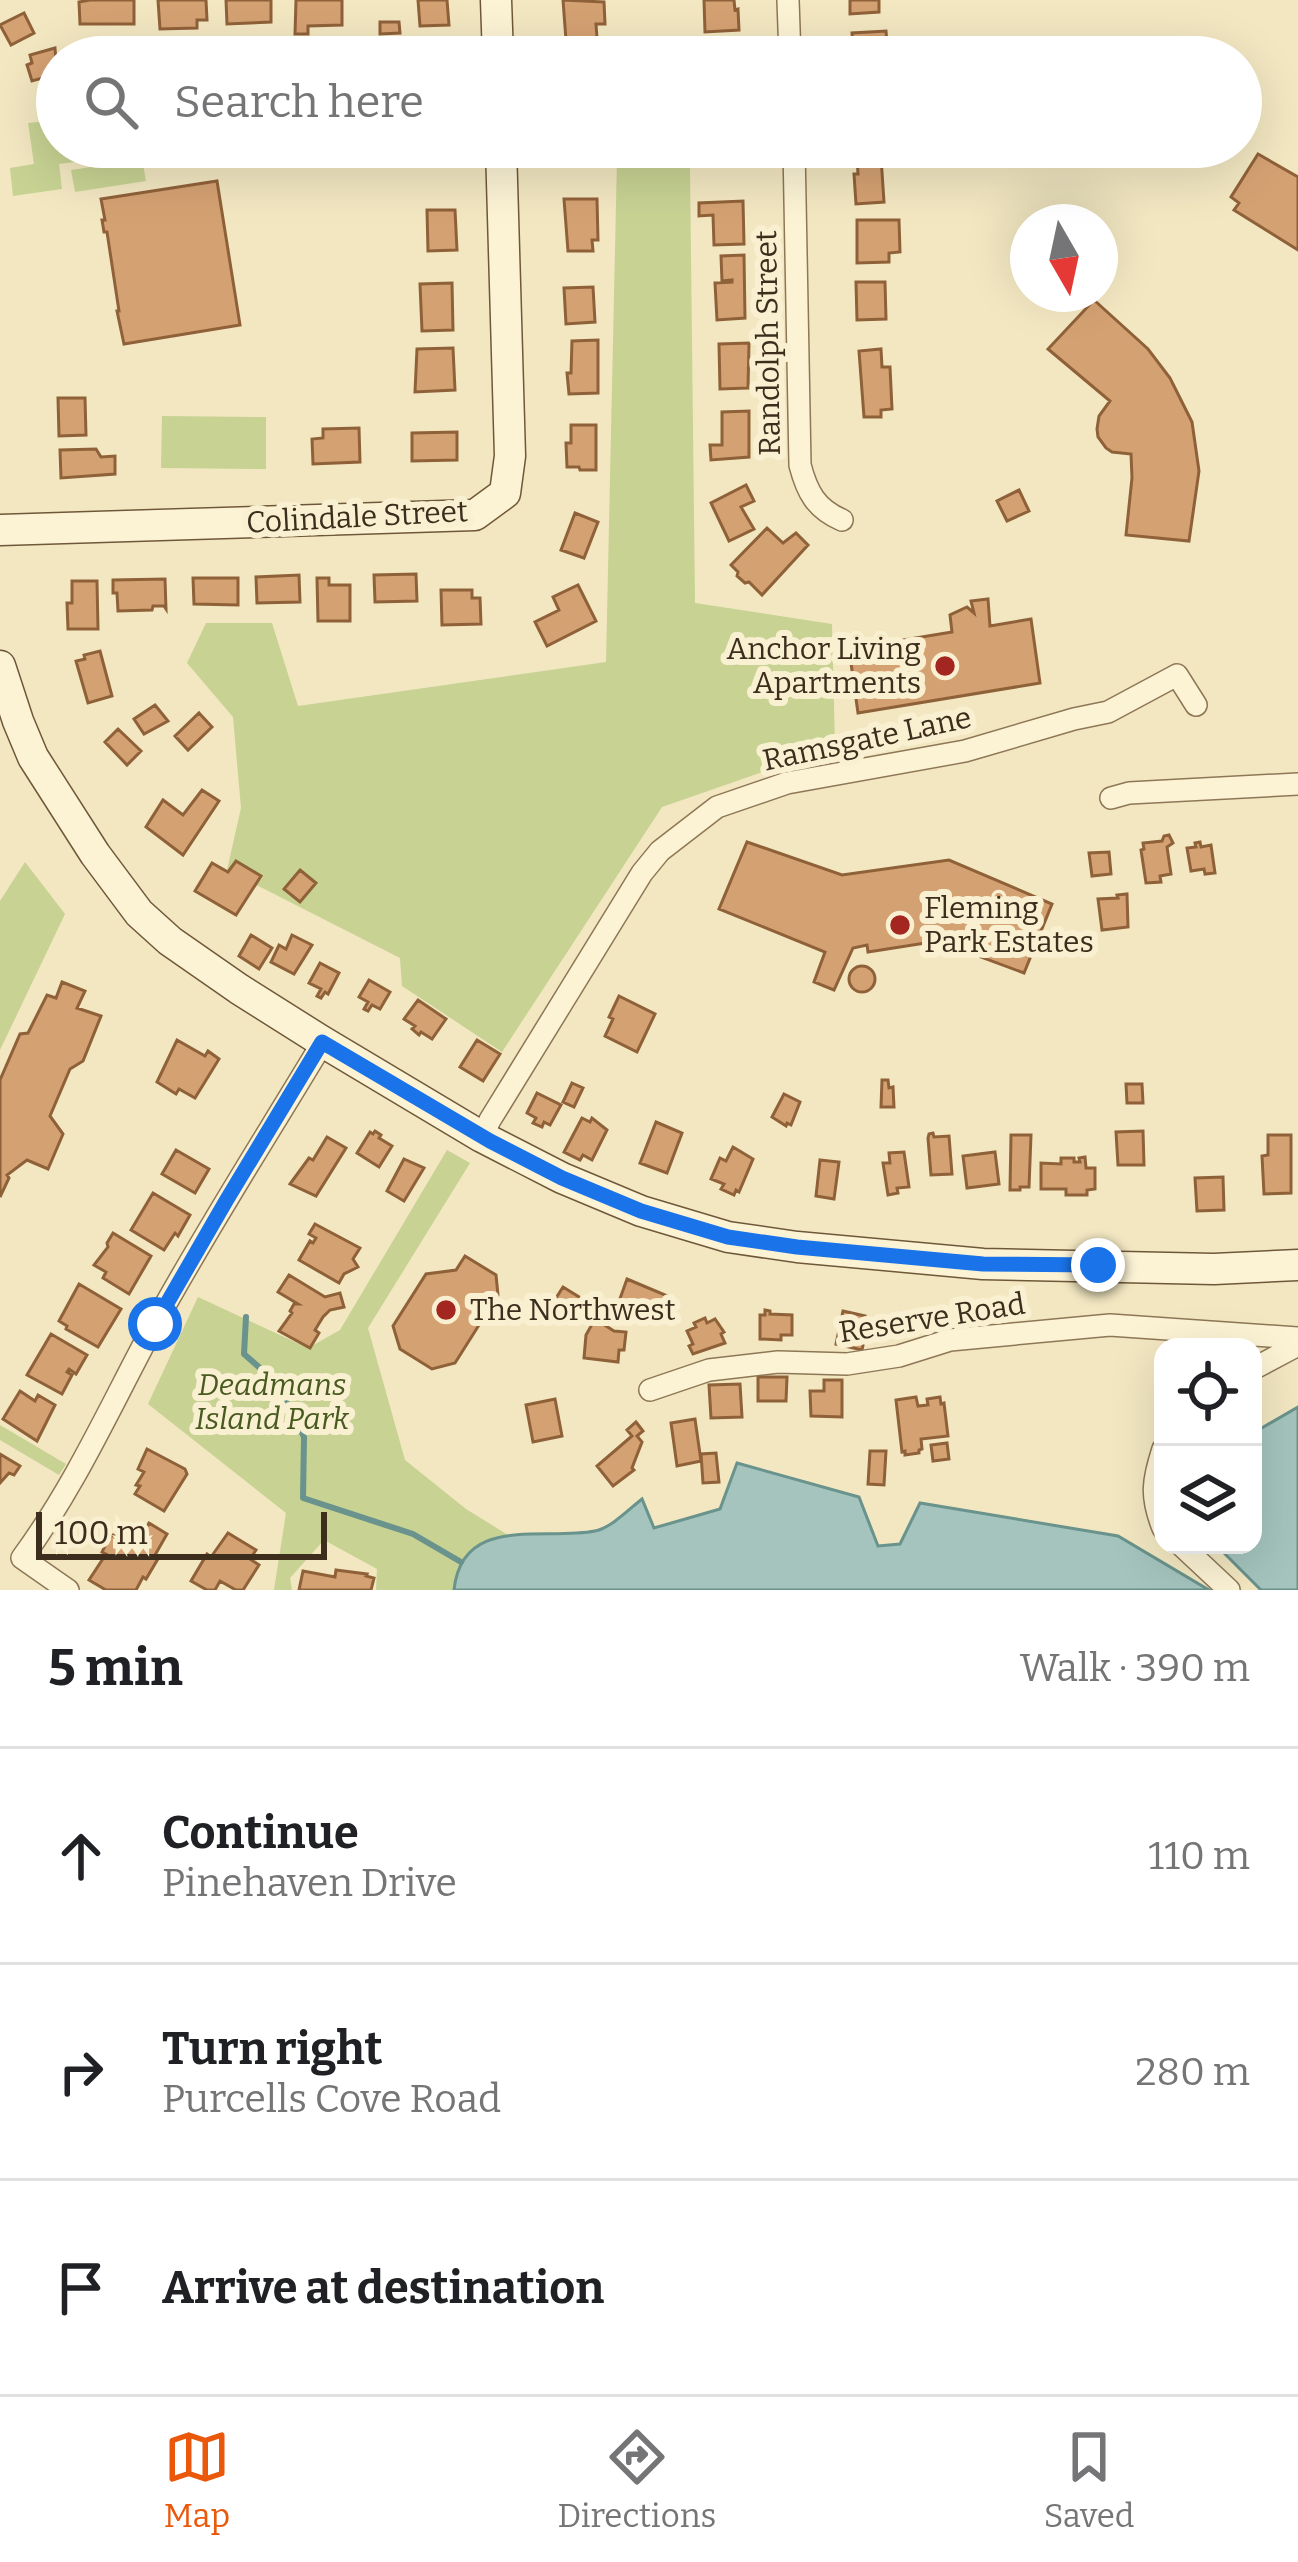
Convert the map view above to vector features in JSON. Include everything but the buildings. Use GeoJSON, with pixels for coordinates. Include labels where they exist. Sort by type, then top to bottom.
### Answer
{"type":"FeatureCollection","features":[{"type":"Feature","properties":{"kind":"main road"},"geometry":{"type":"LineString","coordinates":[[496,0],[497,36]]}},
{"type":"Feature","properties":{"kind":"main road","name":"Colindale Street"},"geometry":{"type":"LineString","coordinates":[[0,530],[476,515],[505,493],[510,457],[502,168]]}},
{"type":"Feature","properties":{"kind":"main road"},"geometry":{"type":"LineString","coordinates":[[0,666],[33,757],[139,913],[203,965],[322,1042],[482,1137],[562,1178],[641,1211],[728,1237],[797,1247],[983,1264],[1298,1265]]}},
{"type":"Feature","properties":{"kind":"street"},"geometry":{"type":"LineString","coordinates":[[788,0],[789,36]]}},
{"type":"Feature","properties":{"kind":"street","name":"Randolph Street"},"geometry":{"type":"LineString","coordinates":[[794,168],[800,465],[816,503],[842,520]]}},
{"type":"Feature","properties":{"kind":"street","name":"Ramsgate Lane"},"geometry":{"type":"LineString","coordinates":[[482,1137],[642,873],[660,851],[717,807],[787,783],[965,752],[1108,712],[1177,675],[1196,705]]}},
{"type":"Feature","properties":{"kind":"street"},"geometry":{"type":"LineString","coordinates":[[1111,798],[1129,793],[1298,784]]}},
{"type":"Feature","properties":{"kind":"street"},"geometry":{"type":"LineString","coordinates":[[68,1590],[22,1558],[55,1513],[155,1324],[322,1042]]}},
{"type":"Feature","properties":{"kind":"street","name":"Reserve Road"},"geometry":{"type":"LineString","coordinates":[[650,1390],[709,1370],[778,1362],[847,1364],[899,1356],[950,1340],[1110,1325],[1298,1342]]}},
{"type":"Feature","properties":{"kind":"street"},"geometry":{"type":"LineString","coordinates":[[1262,1364],[1298,1342]]}},
{"type":"Feature","properties":{"kind":"street"},"geometry":{"type":"LineString","coordinates":[[1191,1554],[1229,1590]]}},
{"type":"Feature","properties":{"kind":"green space"},"geometry":{"type":"Polygon","coordinates":[[[36,122],[36,168],[59,168],[62,189],[13,196],[10,168],[34,164],[28,123],[36,122]]]}},
{"type":"Feature","properties":{"kind":"green space"},"geometry":{"type":"Polygon","coordinates":[[[144,168],[146,181],[75,192],[71,170],[144,168]]]}},
{"type":"Feature","properties":{"kind":"green space"},"geometry":{"type":"Polygon","coordinates":[[[617,168],[690,168],[695,603],[832,624],[835,747],[662,807],[502,1052],[402,986],[400,958],[227,870],[241,808],[233,717],[187,663],[206,623],[272,623],[298,706],[606,662],[617,168]]]}},
{"type":"Feature","properties":{"kind":"green space"},"geometry":{"type":"Polygon","coordinates":[[[162,416],[266,417],[266,469],[161,468],[162,416]]]}},
{"type":"Feature","properties":{"kind":"green space"},"geometry":{"type":"Polygon","coordinates":[[[25,862],[65,914],[0,1050],[0,901],[25,862]]]}},
{"type":"Feature","properties":{"kind":"green space","name":"Deadmans Island Park"},"geometry":{"type":"Polygon","coordinates":[[[447,1150],[470,1163],[368,1328],[405,1460],[466,1509],[508,1535],[470,1553],[459,1568],[454,1590],[376,1590],[377,1569],[324,1540],[290,1578],[292,1590],[274,1590],[286,1513],[148,1404],[198,1297],[308,1348],[340,1330],[447,1150]]]}},
{"type":"Feature","properties":{"kind":"green space"},"geometry":{"type":"Polygon","coordinates":[[[0,1425],[66,1464],[59,1475],[0,1440],[0,1425]]]}},
{"type":"Feature","properties":{"kind":"water"},"geometry":{"type":"Polygon","coordinates":[[[1298,1407],[1298,1590],[1261,1590],[1225,1554],[1262,1554],[1262,1428],[1298,1407]]]}},
{"type":"Feature","properties":{"kind":"water"},"geometry":{"type":"Polygon","coordinates":[[[737,1463],[859,1497],[878,1546],[900,1544],[920,1503],[1118,1536],[1209,1590],[454,1590],[460,1566],[472,1550],[488,1541],[595,1531],[642,1499],[654,1528],[720,1509],[737,1463]]]}},
{"type":"Feature","properties":{"kind":"waterway"},"geometry":{"type":"LineString","coordinates":[[246,1317],[244,1354],[276,1382],[304,1437],[303,1498],[413,1534],[461,1562]]}},
{"type":"Feature","properties":{"kind":"place","name":"Anchor Living Apartments"},"geometry":{"type":"Point","coordinates":[945,666]}},
{"type":"Feature","properties":{"kind":"place","name":"Fleming Park Estates"},"geometry":{"type":"Point","coordinates":[900,925]}},
{"type":"Feature","properties":{"kind":"place","name":"The Northwest"},"geometry":{"type":"Point","coordinates":[446,1310]}},
{"type":"Feature","properties":{"kind":"route"},"geometry":{"type":"LineString","coordinates":[[155,1324],[322,1042],[562,1178],[641,1211],[728,1237],[983,1264],[1098,1265]]}}]}
